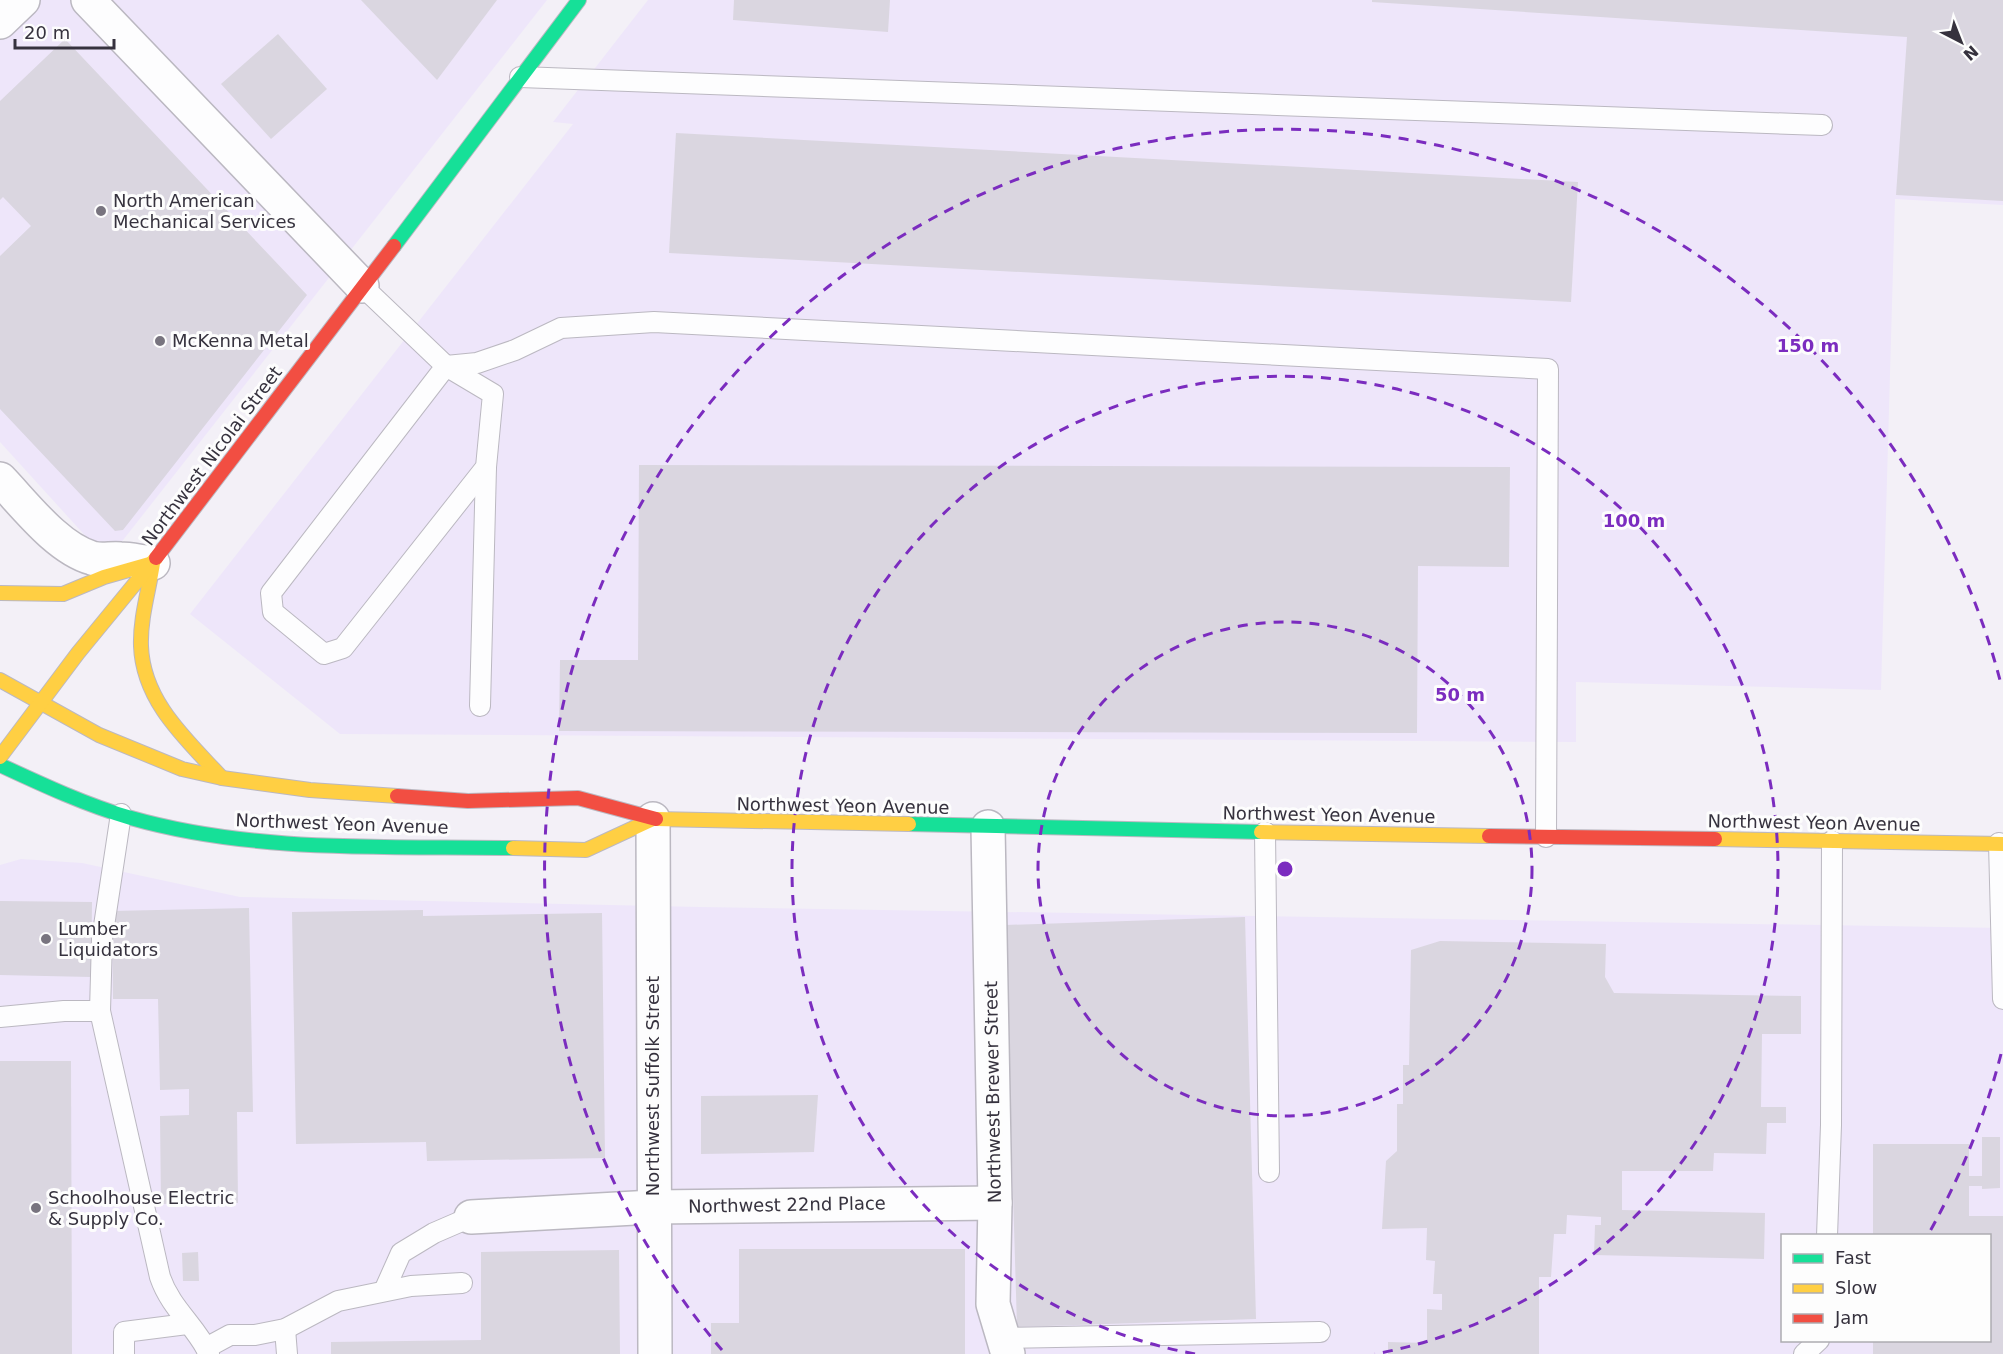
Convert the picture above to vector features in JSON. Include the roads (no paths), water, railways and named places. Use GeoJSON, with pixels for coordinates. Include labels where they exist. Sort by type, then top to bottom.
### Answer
{"type":"FeatureCollection","features":[{"type":"Feature","properties":{"kind":"main road","name":"Northwest Nicolai Street"},"geometry":{"type":"LineString","coordinates":[[0,757],[78,653],[153,563],[579,0]]}},
{"type":"Feature","properties":{"kind":"main road"},"geometry":{"type":"LineString","coordinates":[[0,593],[63,594],[104,577],[153,563],[141,646],[143,668],[153,696],[164,713],[222,778]]}},
{"type":"Feature","properties":{"kind":"main road","name":"Northwest Yeon Avenue"},"geometry":{"type":"LineString","coordinates":[[0,680],[99,735],[182,769],[222,778],[310,790],[468,801],[578,798],[654,819],[988,827],[2001,844]]}},
{"type":"Feature","properties":{"kind":"main road","name":"Northwest Yeon Avenue"},"geometry":{"type":"LineString","coordinates":[[0,765],[61,794],[121,814],[192,832],[248,840],[338,845],[586,850],[654,819]]}},
{"type":"Feature","properties":{"kind":"street"},"geometry":{"type":"LineString","coordinates":[[0,22],[23,0]]}},
{"type":"Feature","properties":{"kind":"street"},"geometry":{"type":"LineString","coordinates":[[88,0],[362,286]]}},
{"type":"Feature","properties":{"kind":"street"},"geometry":{"type":"LineString","coordinates":[[0,479],[62,542],[77,552],[94,559],[121,559],[153,563]]}},
{"type":"Feature","properties":{"kind":"street","name":"Northwest Suffolk Street"},"geometry":{"type":"LineString","coordinates":[[654,819],[655,1353]]}},
{"type":"Feature","properties":{"kind":"street","name":"Northwest Brewer Street"},"geometry":{"type":"LineString","coordinates":[[988,827],[995,1203],[993,1304],[1005,1346]]}},
{"type":"Feature","properties":{"kind":"street","name":"Northwest 22nd Place"},"geometry":{"type":"LineString","coordinates":[[471,1217],[653,1207],[995,1203]]}},
{"type":"Feature","properties":{"kind":"lane"},"geometry":{"type":"LineString","coordinates":[[520,77],[1822,125]]}},
{"type":"Feature","properties":{"kind":"lane"},"geometry":{"type":"LineString","coordinates":[[362,286],[446,366],[493,394],[486,467],[480,706]]}},
{"type":"Feature","properties":{"kind":"lane"},"geometry":{"type":"LineString","coordinates":[[486,467],[343,648],[324,654],[273,612],[271,593],[446,366],[477,363],[515,350],[561,328],[654,322],[1548,369],[1546,837]]}},
{"type":"Feature","properties":{"kind":"lane"},"geometry":{"type":"LineString","coordinates":[[121,814],[102,939],[100,1011],[159,1277],[165,1291],[187,1324],[208,1351],[230,1335],[255,1335],[285,1329],[338,1301],[411,1286],[462,1283]]}},
{"type":"Feature","properties":{"kind":"lane"},"geometry":{"type":"LineString","coordinates":[[1264,832],[1269,1172]]}},
{"type":"Feature","properties":{"kind":"lane"},"geometry":{"type":"LineString","coordinates":[[1827,1234],[1831,1125],[1832,841]]}},
{"type":"Feature","properties":{"kind":"lane"},"geometry":{"type":"LineString","coordinates":[[2001,844],[2003,999]]}},
{"type":"Feature","properties":{"kind":"lane"},"geometry":{"type":"LineString","coordinates":[[0,1017],[64,1011],[100,1011]]}},
{"type":"Feature","properties":{"kind":"lane"},"geometry":{"type":"LineString","coordinates":[[384,1291],[401,1253],[434,1233],[471,1217]]}},
{"type":"Feature","properties":{"kind":"lane"},"geometry":{"type":"LineString","coordinates":[[124,1354],[124,1332],[187,1324]]}},
{"type":"Feature","properties":{"kind":"lane"},"geometry":{"type":"LineString","coordinates":[[285,1329],[286,1354]]}},
{"type":"Feature","properties":{"kind":"lane"},"geometry":{"type":"LineString","coordinates":[[1005,1346],[1320,1332]]}},
{"type":"Feature","properties":{"kind":"lane"},"geometry":{"type":"LineString","coordinates":[[1804,1354],[1818,1342]]}},
{"type":"Feature","properties":{"kind":"place","name":"North American Mechanical Services"},"geometry":{"type":"Point","coordinates":[101,211]}},
{"type":"Feature","properties":{"kind":"place","name":"McKenna Metal"},"geometry":{"type":"Point","coordinates":[160,341]}},
{"type":"Feature","properties":{"kind":"place","name":"Lumber Liquidators"},"geometry":{"type":"Point","coordinates":[46,939]}},
{"type":"Feature","properties":{"kind":"place","name":"Schoolhouse Electric & Supply Co."},"geometry":{"type":"Point","coordinates":[36,1208]}}]}
